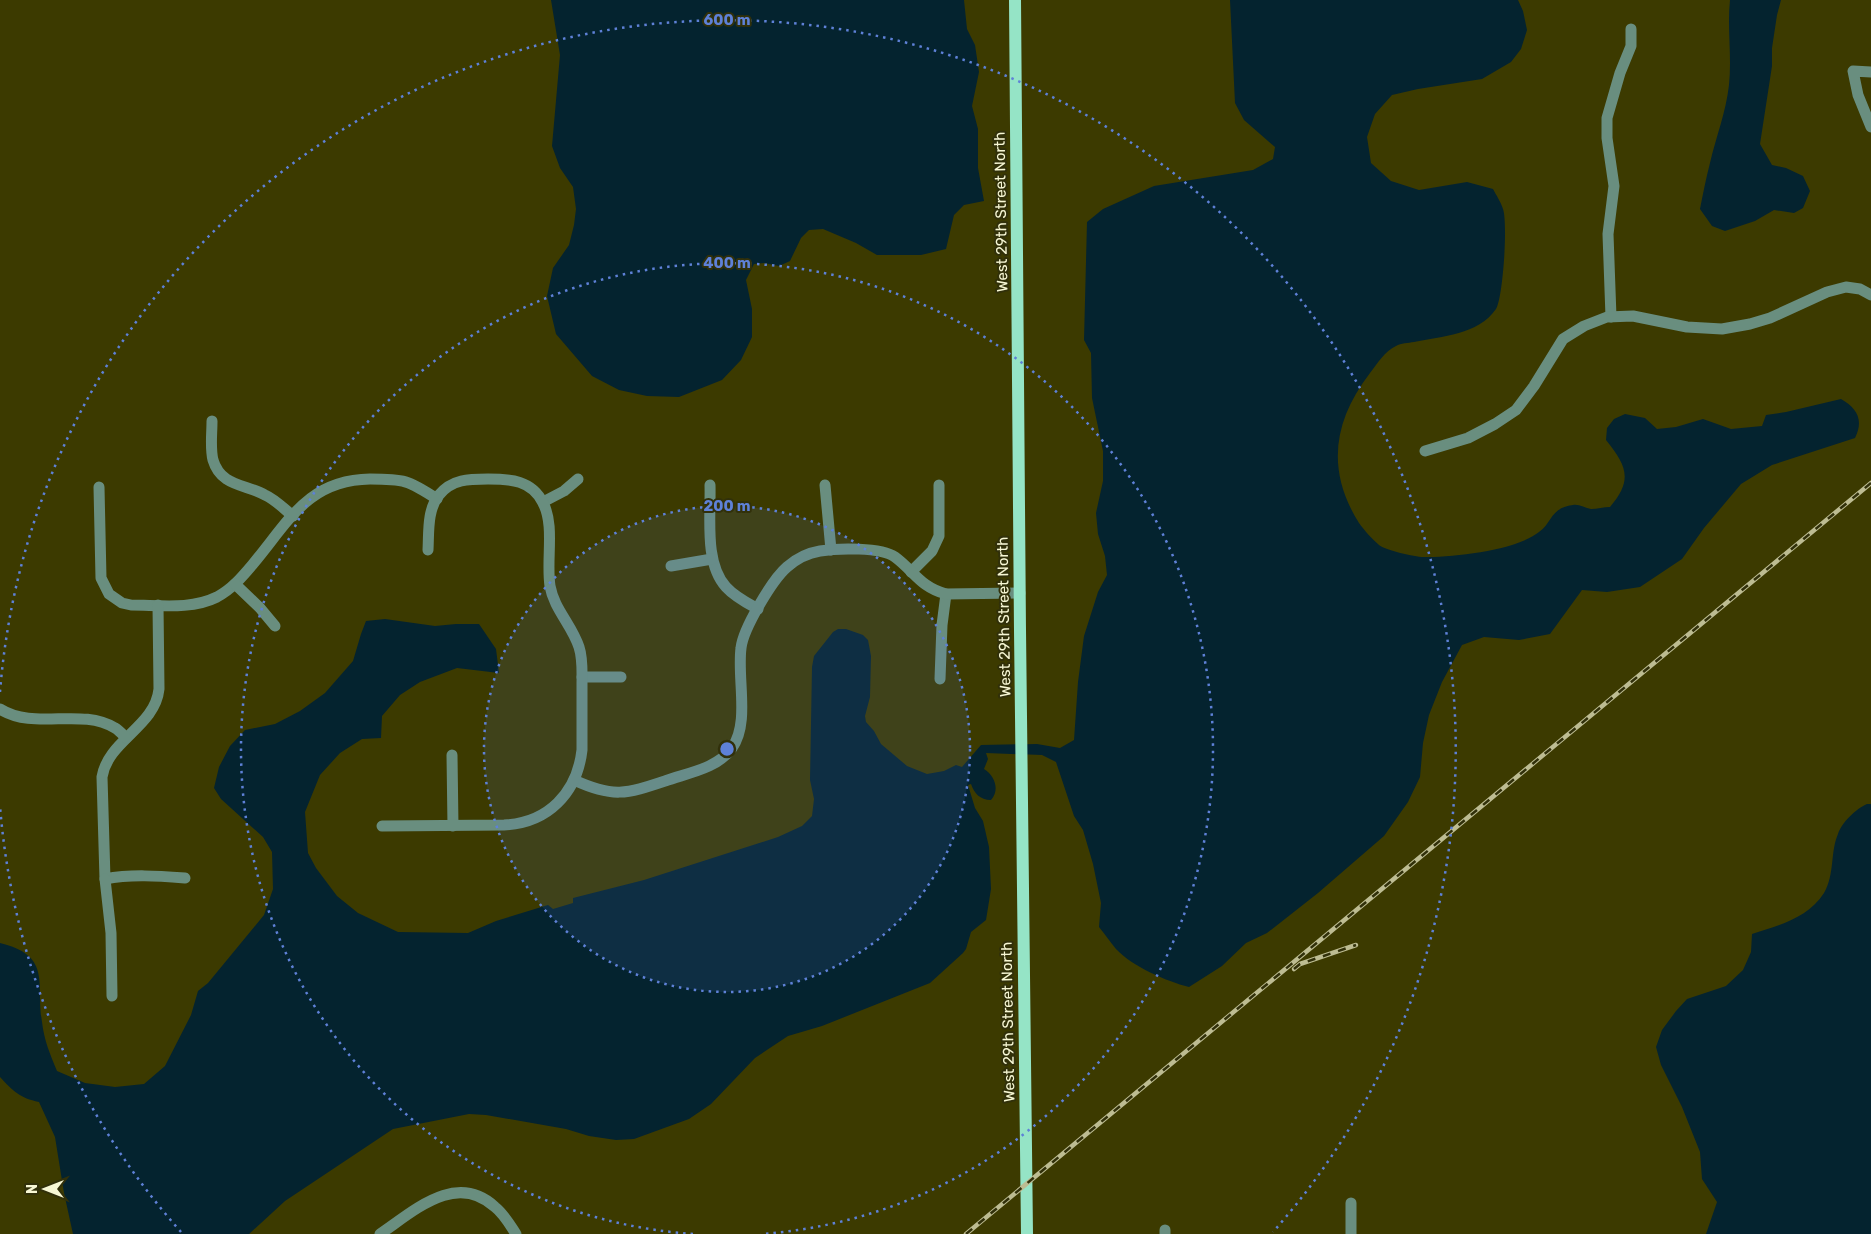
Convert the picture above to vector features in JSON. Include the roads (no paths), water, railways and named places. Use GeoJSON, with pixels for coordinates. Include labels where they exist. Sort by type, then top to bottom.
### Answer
{"type":"FeatureCollection","features":[{"type":"Feature","properties":{"kind":"main road","name":"West 29th Street North"},"geometry":{"type":"LineString","coordinates":[[1015,0],[1023,989],[1027,1234]]}},
{"type":"Feature","properties":{"kind":"street"},"geometry":{"type":"LineString","coordinates":[[1611,317],[1608,234],[1614,186],[1607,138],[1607,118],[1620,72],[1631,46],[1631,29]]}},
{"type":"Feature","properties":{"kind":"street"},"geometry":{"type":"LineString","coordinates":[[1871,72],[1853,71],[1858,95],[1871,127]]}},
{"type":"Feature","properties":{"kind":"street"},"geometry":{"type":"LineString","coordinates":[[1425,451],[1468,438],[1495,424],[1516,410],[1534,386],[1563,339],[1584,326],[1611,317],[1633,316],[1687,327],[1722,329],[1770,318],[1827,292],[1846,287],[1860,289],[1871,295]]}},
{"type":"Feature","properties":{"kind":"street"},"geometry":{"type":"LineString","coordinates":[[212,421],[212,454],[218,471],[224,478],[239,486],[264,494],[293,516]]}},
{"type":"Feature","properties":{"kind":"street"},"geometry":{"type":"LineString","coordinates":[[382,826],[508,825],[532,819],[561,800],[574,780],[581,762],[582,677],[580,648],[550,589],[548,520],[543,502],[532,488],[523,483],[504,479],[468,479],[459,481],[443,491],[437,499],[430,515],[428,550]]}},
{"type":"Feature","properties":{"kind":"street"},"geometry":{"type":"LineString","coordinates":[[543,502],[564,491],[578,479]]}},
{"type":"Feature","properties":{"kind":"street"},"geometry":{"type":"LineString","coordinates":[[99,487],[100,571],[104,586],[109,594],[122,603],[131,605],[182,605],[205,601],[225,592],[235,584],[308,500],[318,492],[341,482],[354,480],[404,480],[414,484],[437,499]]}},
{"type":"Feature","properties":{"kind":"street"},"geometry":{"type":"LineString","coordinates":[[710,485],[712,559],[715,570],[726,588],[758,609]]}},
{"type":"Feature","properties":{"kind":"street"},"geometry":{"type":"LineString","coordinates":[[825,485],[831,550]]}},
{"type":"Feature","properties":{"kind":"street"},"geometry":{"type":"LineString","coordinates":[[911,572],[932,551],[939,536],[939,485]]}},
{"type":"Feature","properties":{"kind":"street"},"geometry":{"type":"LineString","coordinates":[[574,780],[609,793],[634,791],[707,767],[724,757],[736,742],[741,725],[741,649],[746,630],[774,582],[788,566],[809,554],[831,550],[886,552],[895,557],[928,587],[946,594],[1020,593]]}},
{"type":"Feature","properties":{"kind":"street"},"geometry":{"type":"LineString","coordinates":[[671,566],[712,559]]}},
{"type":"Feature","properties":{"kind":"street"},"geometry":{"type":"LineString","coordinates":[[235,584],[260,608],[275,626]]}},
{"type":"Feature","properties":{"kind":"street"},"geometry":{"type":"LineString","coordinates":[[940,680],[942,625],[946,594]]}},
{"type":"Feature","properties":{"kind":"street"},"geometry":{"type":"LineString","coordinates":[[112,996],[111,924],[105,879],[102,777],[106,761],[148,716],[157,700],[159,689],[158,605]]}},
{"type":"Feature","properties":{"kind":"street"},"geometry":{"type":"LineString","coordinates":[[582,677],[621,677]]}},
{"type":"Feature","properties":{"kind":"street"},"geometry":{"type":"LineString","coordinates":[[0,709],[17,717],[29,719],[87,719],[103,722],[116,728],[126,738]]}},
{"type":"Feature","properties":{"kind":"street"},"geometry":{"type":"LineString","coordinates":[[452,755],[453,826]]}},
{"type":"Feature","properties":{"kind":"street"},"geometry":{"type":"LineString","coordinates":[[105,879],[149,876],[185,878]]}},
{"type":"Feature","properties":{"kind":"street"},"geometry":{"type":"LineString","coordinates":[[380,1234],[434,1198],[452,1192],[463,1192],[484,1198],[501,1212],[516,1234]]}},
{"type":"Feature","properties":{"kind":"street"},"geometry":{"type":"LineString","coordinates":[[1351,1203],[1351,1234]]}},
{"type":"Feature","properties":{"kind":"water"},"geometry":{"type":"Polygon","coordinates":[[[551,0],[964,0],[967,29],[975,45],[979,72],[972,106],[978,129],[978,168],[984,201],[964,205],[954,215],[946,249],[921,255],[877,255],[856,243],[823,229],[809,230],[801,238],[790,261],[779,266],[764,263],[754,264],[746,280],[752,309],[752,337],[741,360],[722,380],[679,397],[647,396],[619,390],[592,376],[556,334],[547,296],[553,268],[569,245],[576,209],[573,187],[560,168],[552,146],[560,55],[551,0]]]}},
{"type":"Feature","properties":{"kind":"water"},"geometry":{"type":"Polygon","coordinates":[[[1230,0],[1518,0],[1523,11],[1527,30],[1521,49],[1511,62],[1482,79],[1392,95],[1375,114],[1367,137],[1371,163],[1391,181],[1419,190],[1467,182],[1493,189],[1503,209],[1505,229],[1503,276],[1496,309],[1488,318],[1470,329],[1448,336],[1402,344],[1392,348],[1370,373],[1348,409],[1338,447],[1338,465],[1342,484],[1348,504],[1359,523],[1379,545],[1400,553],[1423,557],[1483,552],[1528,539],[1544,528],[1560,509],[1575,505],[1591,509],[1610,507],[1622,489],[1624,473],[1619,458],[1606,440],[1607,428],[1614,419],[1625,414],[1645,418],[1657,429],[1676,427],[1703,419],[1731,429],[1762,426],[1766,415],[1841,399],[1851,406],[1859,420],[1858,432],[1855,438],[1772,465],[1741,484],[1704,528],[1682,559],[1640,587],[1607,592],[1582,590],[1550,634],[1519,640],[1484,637],[1462,645],[1442,682],[1429,715],[1423,743],[1420,777],[1408,802],[1384,836],[1318,893],[1267,933],[1246,943],[1222,966],[1189,987],[1160,977],[1131,962],[1116,949],[1099,927],[1101,903],[1093,864],[1083,830],[1074,816],[1056,762],[1042,755],[986,753],[988,759],[984,769],[991,775],[995,783],[994,796],[991,800],[984,799],[976,793],[971,784],[968,785],[975,808],[983,821],[989,847],[991,889],[986,920],[971,932],[963,953],[930,983],[822,1026],[788,1036],[755,1058],[711,1104],[689,1119],[634,1139],[616,1140],[589,1136],[566,1129],[486,1115],[469,1114],[393,1129],[285,1201],[249,1234],[73,1234],[55,1137],[39,1102],[17,1093],[0,1077],[0,943],[16,948],[28,955],[35,963],[40,983],[44,1035],[57,1071],[85,1083],[115,1087],[144,1084],[165,1066],[191,1015],[198,991],[208,983],[264,915],[273,889],[272,852],[263,837],[221,799],[214,788],[219,767],[230,746],[245,730],[275,724],[300,711],[325,693],[353,661],[366,621],[385,619],[435,626],[479,624],[496,649],[499,673],[457,668],[420,682],[400,695],[382,716],[381,738],[362,739],[340,753],[320,775],[305,812],[308,853],[316,868],[337,896],[358,913],[398,932],[468,933],[496,921],[548,905],[553,909],[573,903],[573,898],[644,880],[778,837],[802,826],[812,816],[814,799],[810,780],[812,667],[814,656],[833,632],[838,629],[846,629],[863,635],[868,640],[871,656],[870,697],[865,716],[866,722],[874,731],[881,744],[907,766],[927,774],[944,771],[956,765],[962,767],[981,745],[1037,744],[1060,748],[1074,740],[1078,682],[1084,636],[1098,592],[1107,575],[1105,556],[1098,534],[1096,513],[1103,481],[1103,451],[1092,398],[1091,353],[1084,340],[1087,222],[1103,209],[1154,186],[1253,170],[1273,159],[1275,147],[1244,120],[1235,103],[1230,0]]]}},
{"type":"Feature","properties":{"kind":"water"},"geometry":{"type":"Polygon","coordinates":[[[1730,0],[1781,0],[1772,48],[1772,66],[1760,144],[1772,165],[1786,168],[1803,176],[1810,191],[1803,208],[1794,213],[1774,210],[1755,221],[1725,231],[1712,226],[1700,209],[1728,95],[1730,74],[1730,0]]]}},
{"type":"Feature","properties":{"kind":"water"},"geometry":{"type":"Polygon","coordinates":[[[1867,804],[1871,804],[1871,1234],[1706,1234],[1717,1202],[1702,1179],[1700,1152],[1682,1107],[1661,1065],[1656,1047],[1662,1030],[1687,999],[1726,986],[1743,970],[1751,952],[1752,934],[1792,920],[1810,909],[1817,902],[1824,893],[1830,878],[1834,848],[1840,829],[1850,816],[1867,804]]]}},
{"type":"Feature","properties":{"kind":"railway"},"geometry":{"type":"LineString","coordinates":[[966,1234],[1871,483]]}},
{"type":"Feature","properties":{"kind":"railway"},"geometry":{"type":"LineString","coordinates":[[1294,969],[1300,964],[1356,945]]}}]}
